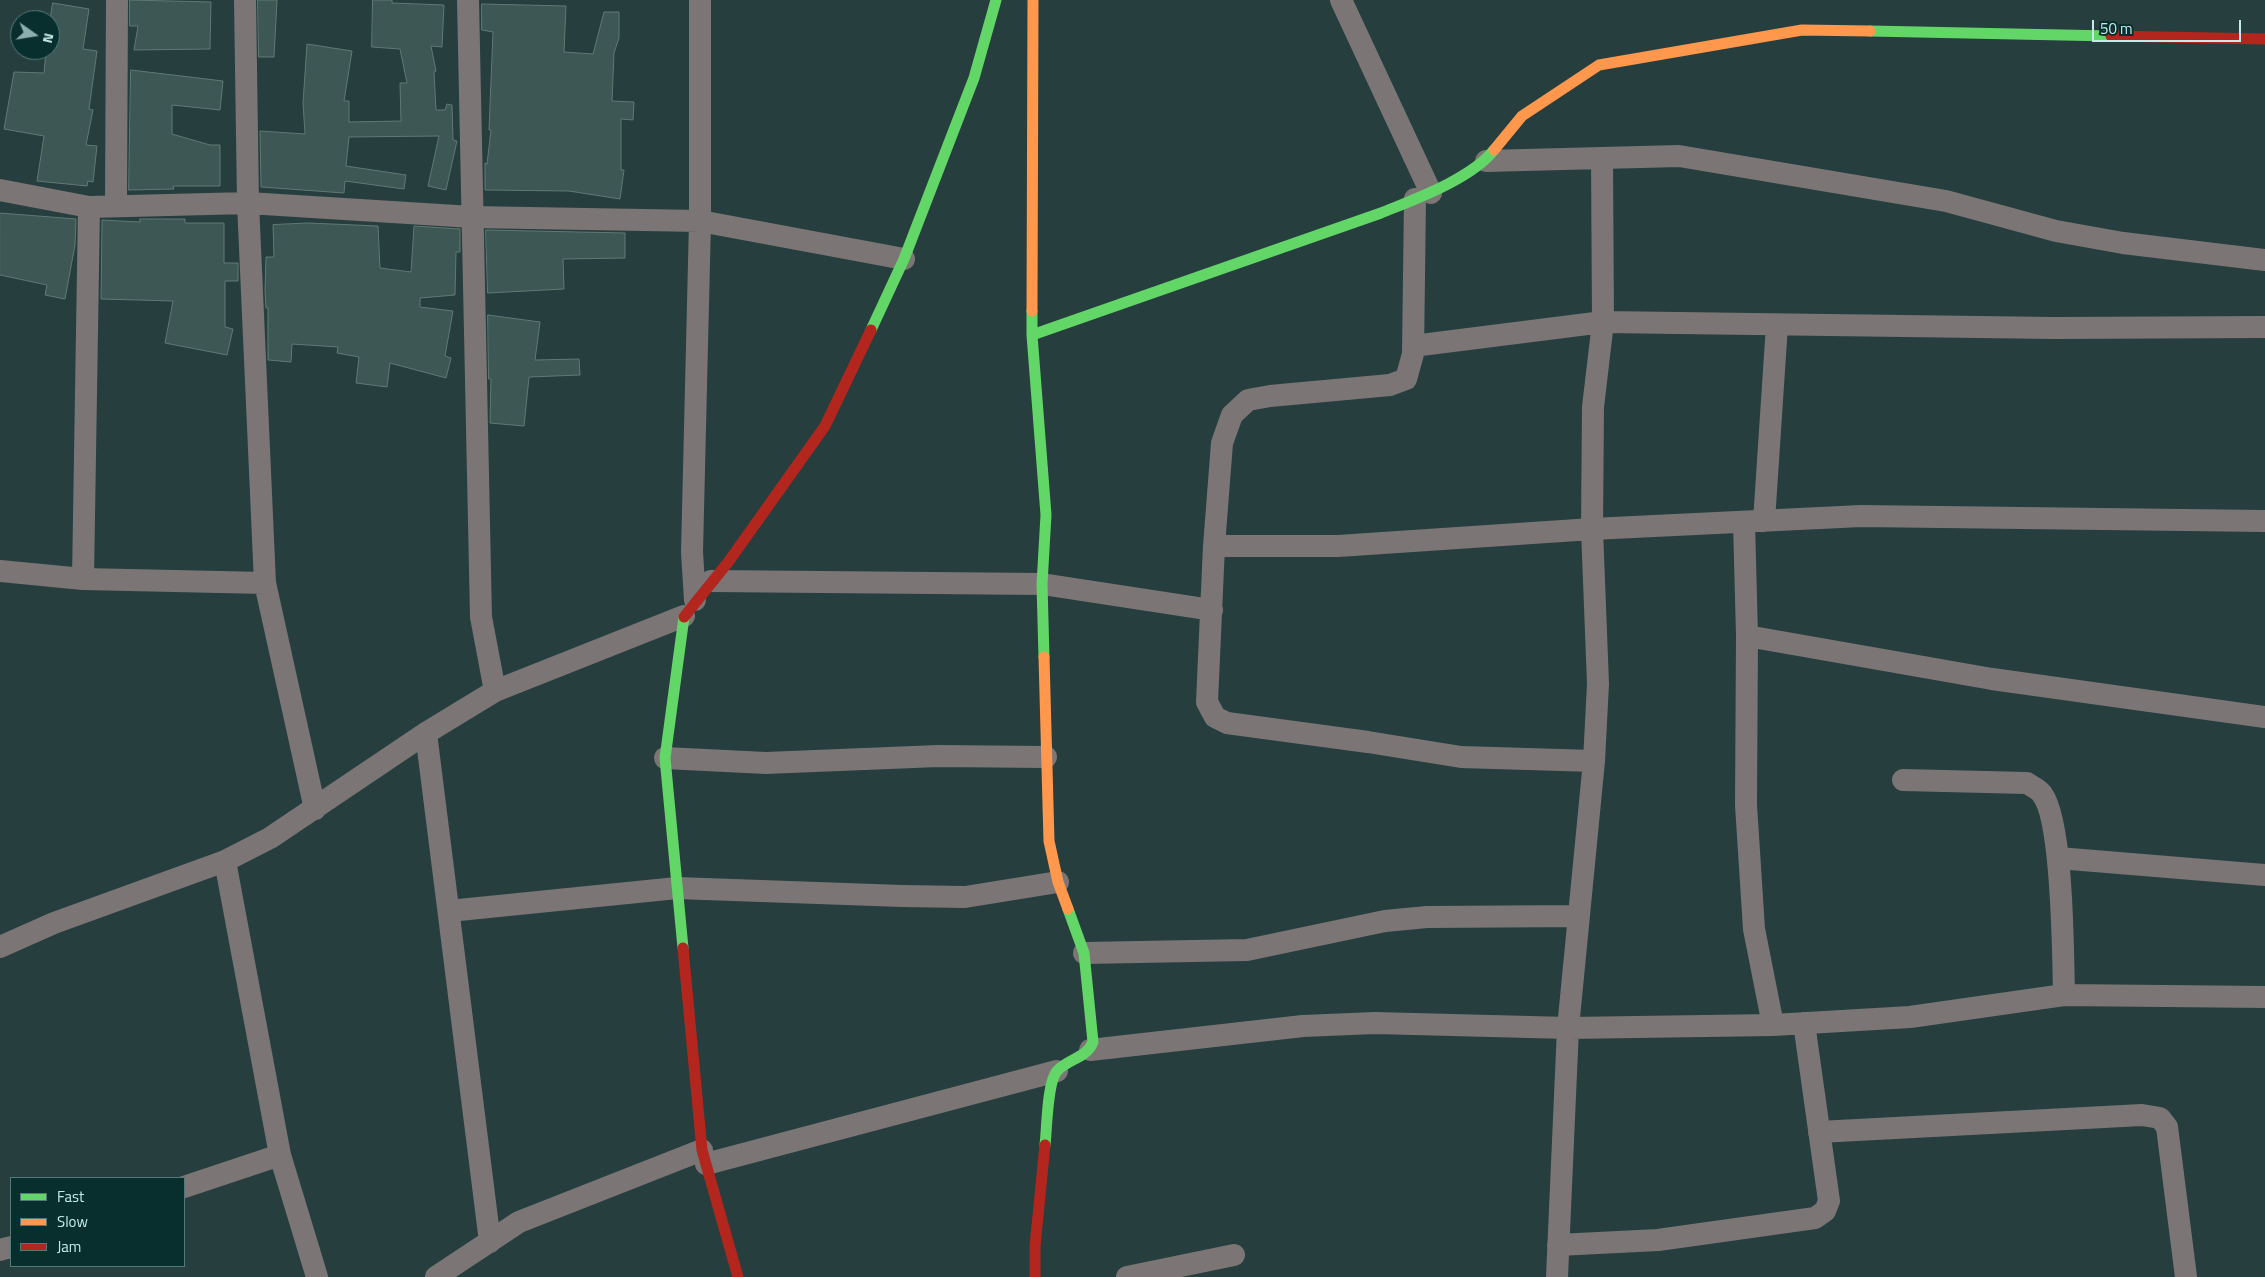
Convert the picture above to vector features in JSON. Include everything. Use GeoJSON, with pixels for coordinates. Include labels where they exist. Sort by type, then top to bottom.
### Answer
{"type":"FeatureCollection","features":[{"type":"Feature","properties":{"kind":"street"},"geometry":{"type":"LineString","coordinates":[[116,205],[117,0]]}},
{"type":"Feature","properties":{"kind":"street"},"geometry":{"type":"LineString","coordinates":[[244,0],[248,203],[265,583],[315,809]]}},
{"type":"Feature","properties":{"kind":"street"},"geometry":{"type":"LineString","coordinates":[[468,0],[481,617],[495,691]]}},
{"type":"Feature","properties":{"kind":"street"},"geometry":{"type":"LineString","coordinates":[[700,0],[700,221],[692,552],[689,608],[665,758],[704,1157],[738,1277]]}},
{"type":"Feature","properties":{"kind":"street"},"geometry":{"type":"LineString","coordinates":[[0,947],[54,923],[224,860],[270,838],[426,733],[495,691],[689,608],[729,561],[825,426],[904,259],[974,78],[996,0]]}},
{"type":"Feature","properties":{"kind":"street"},"geometry":{"type":"LineString","coordinates":[[1033,0],[1032,335],[1046,515],[1042,584],[1048,842],[1058,882],[1084,952],[1093,1042],[1090,1050]]}},
{"type":"Feature","properties":{"kind":"street"},"geometry":{"type":"LineString","coordinates":[[1341,0],[1423,196],[1413,346],[1406,379],[1390,385],[1270,396],[1248,400],[1232,415],[1222,443],[1214,546],[1207,702],[1215,717],[1227,723],[1461,757],[1594,761]]}},
{"type":"Feature","properties":{"kind":"street"},"geometry":{"type":"LineString","coordinates":[[1032,335],[1372,216],[1423,196],[1486,161],[1522,116],[1599,65],[1802,30],[2265,39]]}},
{"type":"Feature","properties":{"kind":"street"},"geometry":{"type":"LineString","coordinates":[[1486,161],[1679,156],[1946,201],[2056,231],[2123,242],[2265,260]]}},
{"type":"Feature","properties":{"kind":"street"},"geometry":{"type":"LineString","coordinates":[[1557,1277],[1568,1028],[1594,761],[1598,684],[1592,529],[1593,407],[1603,322],[1602,158]]}},
{"type":"Feature","properties":{"kind":"street"},"geometry":{"type":"LineString","coordinates":[[0,190],[88,207],[248,203],[472,217],[700,221],[904,259]]}},
{"type":"Feature","properties":{"kind":"street"},"geometry":{"type":"LineString","coordinates":[[83,579],[88,207]]}},
{"type":"Feature","properties":{"kind":"street"},"geometry":{"type":"LineString","coordinates":[[1413,346],[1603,322],[2054,328],[2265,327]]}},
{"type":"Feature","properties":{"kind":"street"},"geometry":{"type":"LineString","coordinates":[[1773,1024],[1754,930],[1746,805],[1747,636],[1754,521],[1777,325]]}},
{"type":"Feature","properties":{"kind":"street"},"geometry":{"type":"LineString","coordinates":[[1214,546],[1338,546],[1592,529],[1861,516],[2265,521]]}},
{"type":"Feature","properties":{"kind":"street"},"geometry":{"type":"LineString","coordinates":[[0,570],[83,579],[265,583]]}},
{"type":"Feature","properties":{"kind":"street"},"geometry":{"type":"LineString","coordinates":[[712,580],[1042,584],[1212,610]]}},
{"type":"Feature","properties":{"kind":"street"},"geometry":{"type":"LineString","coordinates":[[1747,636],[1992,679],[2265,717]]}},
{"type":"Feature","properties":{"kind":"street"},"geometry":{"type":"LineString","coordinates":[[426,733],[490,1242]]}},
{"type":"Feature","properties":{"kind":"street"},"geometry":{"type":"LineString","coordinates":[[665,758],[766,763],[938,756],[1046,757]]}},
{"type":"Feature","properties":{"kind":"street"},"geometry":{"type":"LineString","coordinates":[[1903,780],[2026,783],[2042,793],[2049,807],[2058,858],[2064,995]]}},
{"type":"Feature","properties":{"kind":"street"},"geometry":{"type":"LineString","coordinates":[[2058,858],[2265,875]]}},
{"type":"Feature","properties":{"kind":"street"},"geometry":{"type":"LineString","coordinates":[[224,860],[280,1155],[317,1277]]}},
{"type":"Feature","properties":{"kind":"street"},"geometry":{"type":"LineString","coordinates":[[449,911],[677,888],[965,897],[1058,882]]}},
{"type":"Feature","properties":{"kind":"street"},"geometry":{"type":"LineString","coordinates":[[1084,952],[1248,950],[1385,921],[1427,917],[1579,916]]}},
{"type":"Feature","properties":{"kind":"street"},"geometry":{"type":"LineString","coordinates":[[436,1277],[519,1222],[704,1157],[1057,1071],[1090,1050],[1303,1026],[1375,1023],[1568,1028],[1804,1023],[1910,1017],[2064,995],[2264,1002]]}},
{"type":"Feature","properties":{"kind":"street"},"geometry":{"type":"LineString","coordinates":[[1558,1245],[1658,1240],[1815,1218],[1825,1211],[1829,1201],[1804,1023]]}},
{"type":"Feature","properties":{"kind":"street"},"geometry":{"type":"LineString","coordinates":[[1035,1277],[1035,1246],[1042,1166],[1052,1081],[1057,1071]]}},
{"type":"Feature","properties":{"kind":"street"},"geometry":{"type":"LineString","coordinates":[[1819,1132],[2133,1115],[2160,1118],[2167,1128],[2186,1277]]}},
{"type":"Feature","properties":{"kind":"street"},"geometry":{"type":"LineString","coordinates":[[185,1188],[280,1155]]}},
{"type":"Feature","properties":{"kind":"street"},"geometry":{"type":"LineString","coordinates":[[1127,1277],[1234,1255]]}},
{"type":"Feature","properties":{"kind":"building"},"geometry":{"type":"Polygon","coordinates":[[[130,0],[211,2],[210,49],[134,50],[138,26],[130,26],[130,0]]]}},
{"type":"Feature","properties":{"kind":"building"},"geometry":{"type":"Polygon","coordinates":[[[258,0],[277,0],[274,57],[259,57],[258,0]]]}},
{"type":"Feature","properties":{"kind":"building"},"geometry":{"type":"Polygon","coordinates":[[[373,0],[392,0],[392,3],[444,5],[442,47],[431,46],[436,71],[434,72],[436,110],[445,110],[447,104],[452,105],[453,140],[457,141],[446,190],[428,186],[439,136],[349,137],[346,166],[406,175],[404,189],[345,181],[344,193],[261,187],[260,131],[305,134],[303,103],[307,44],[352,51],[344,101],[349,101],[349,122],[401,121],[400,83],[407,83],[400,49],[372,47],[373,0]]]}},
{"type":"Feature","properties":{"kind":"building"},"geometry":{"type":"Polygon","coordinates":[[[53,3],[89,9],[83,49],[97,51],[89,109],[93,110],[86,145],[97,146],[93,182],[88,181],[87,186],[37,181],[44,136],[4,129],[14,72],[44,73],[45,60],[60,60],[60,10],[52,10],[53,3]]]}},
{"type":"Feature","properties":{"kind":"building"},"geometry":{"type":"Polygon","coordinates":[[[482,4],[566,6],[564,52],[593,54],[604,12],[619,12],[619,38],[614,53],[612,101],[634,102],[633,120],[621,119],[621,170],[624,170],[620,199],[569,191],[485,190],[485,163],[487,164],[491,130],[489,130],[493,32],[482,30],[482,4]]]}},
{"type":"Feature","properties":{"kind":"building"},"geometry":{"type":"Polygon","coordinates":[[[131,70],[223,81],[220,110],[172,105],[172,134],[210,145],[220,145],[220,186],[173,186],[174,189],[129,190],[131,70]]]}},
{"type":"Feature","properties":{"kind":"building"},"geometry":{"type":"Polygon","coordinates":[[[0,213],[76,219],[75,245],[65,299],[45,295],[47,285],[0,275],[0,213]]]}},
{"type":"Feature","properties":{"kind":"building"},"geometry":{"type":"Polygon","coordinates":[[[140,219],[185,219],[185,223],[224,223],[224,263],[238,263],[238,281],[225,281],[225,327],[233,329],[227,355],[165,343],[173,301],[101,299],[102,220],[140,222],[140,219]]]}},
{"type":"Feature","properties":{"kind":"building"},"geometry":{"type":"Polygon","coordinates":[[[308,223],[378,226],[380,268],[411,272],[414,226],[460,229],[460,252],[456,252],[455,295],[420,298],[420,307],[453,311],[445,356],[451,358],[446,378],[390,363],[387,387],[356,383],[359,357],[337,353],[338,347],[292,344],[291,362],[268,360],[268,308],[266,308],[265,291],[266,257],[274,257],[273,225],[308,223]]]}},
{"type":"Feature","properties":{"kind":"building"},"geometry":{"type":"Polygon","coordinates":[[[486,230],[625,233],[625,258],[563,259],[564,289],[488,293],[486,230]]]}},
{"type":"Feature","properties":{"kind":"building"},"geometry":{"type":"Polygon","coordinates":[[[488,315],[540,322],[535,360],[579,359],[580,375],[529,377],[524,426],[490,423],[491,379],[489,379],[488,315]]]}},
{"type":"Feature","properties":{"kind":"traffic: fast"},"geometry":{"type":"LineString","coordinates":[[871,330],[904,259],[974,78],[996,0]]}},
{"type":"Feature","properties":{"kind":"traffic: fast"},"geometry":{"type":"LineString","coordinates":[[1870,31],[2111,36]]}},
{"type":"Feature","properties":{"kind":"traffic: fast"},"geometry":{"type":"LineString","coordinates":[[1032,335],[1381,213],[1426,195],[1471,170],[1494,150]]}},
{"type":"Feature","properties":{"kind":"traffic: fast"},"geometry":{"type":"LineString","coordinates":[[1032,311],[1032,335],[1046,515],[1042,584],[1044,657]]}},
{"type":"Feature","properties":{"kind":"traffic: fast"},"geometry":{"type":"LineString","coordinates":[[683,948],[665,758],[684,617]]}},
{"type":"Feature","properties":{"kind":"traffic: fast"},"geometry":{"type":"LineString","coordinates":[[1045,1145],[1049,1095],[1054,1077],[1061,1067],[1086,1052],[1093,1042],[1084,953],[1068,909]]}},
{"type":"Feature","properties":{"kind":"traffic: slow"},"geometry":{"type":"LineString","coordinates":[[1032,311],[1033,0]]}},
{"type":"Feature","properties":{"kind":"traffic: slow"},"geometry":{"type":"LineString","coordinates":[[1494,150],[1522,116],[1599,65],[1802,30],[1870,31]]}},
{"type":"Feature","properties":{"kind":"traffic: slow"},"geometry":{"type":"LineString","coordinates":[[1044,657],[1049,841],[1058,882],[1068,909]]}},
{"type":"Feature","properties":{"kind":"traffic: jam"},"geometry":{"type":"LineString","coordinates":[[2111,36],[2265,39]]}},
{"type":"Feature","properties":{"kind":"traffic: jam"},"geometry":{"type":"LineString","coordinates":[[684,617],[729,561],[825,426],[871,330]]}},
{"type":"Feature","properties":{"kind":"traffic: jam"},"geometry":{"type":"LineString","coordinates":[[683,948],[702,1150],[738,1277]]}},
{"type":"Feature","properties":{"kind":"traffic: jam"},"geometry":{"type":"LineString","coordinates":[[1035,1277],[1035,1246],[1045,1145]]}}]}
